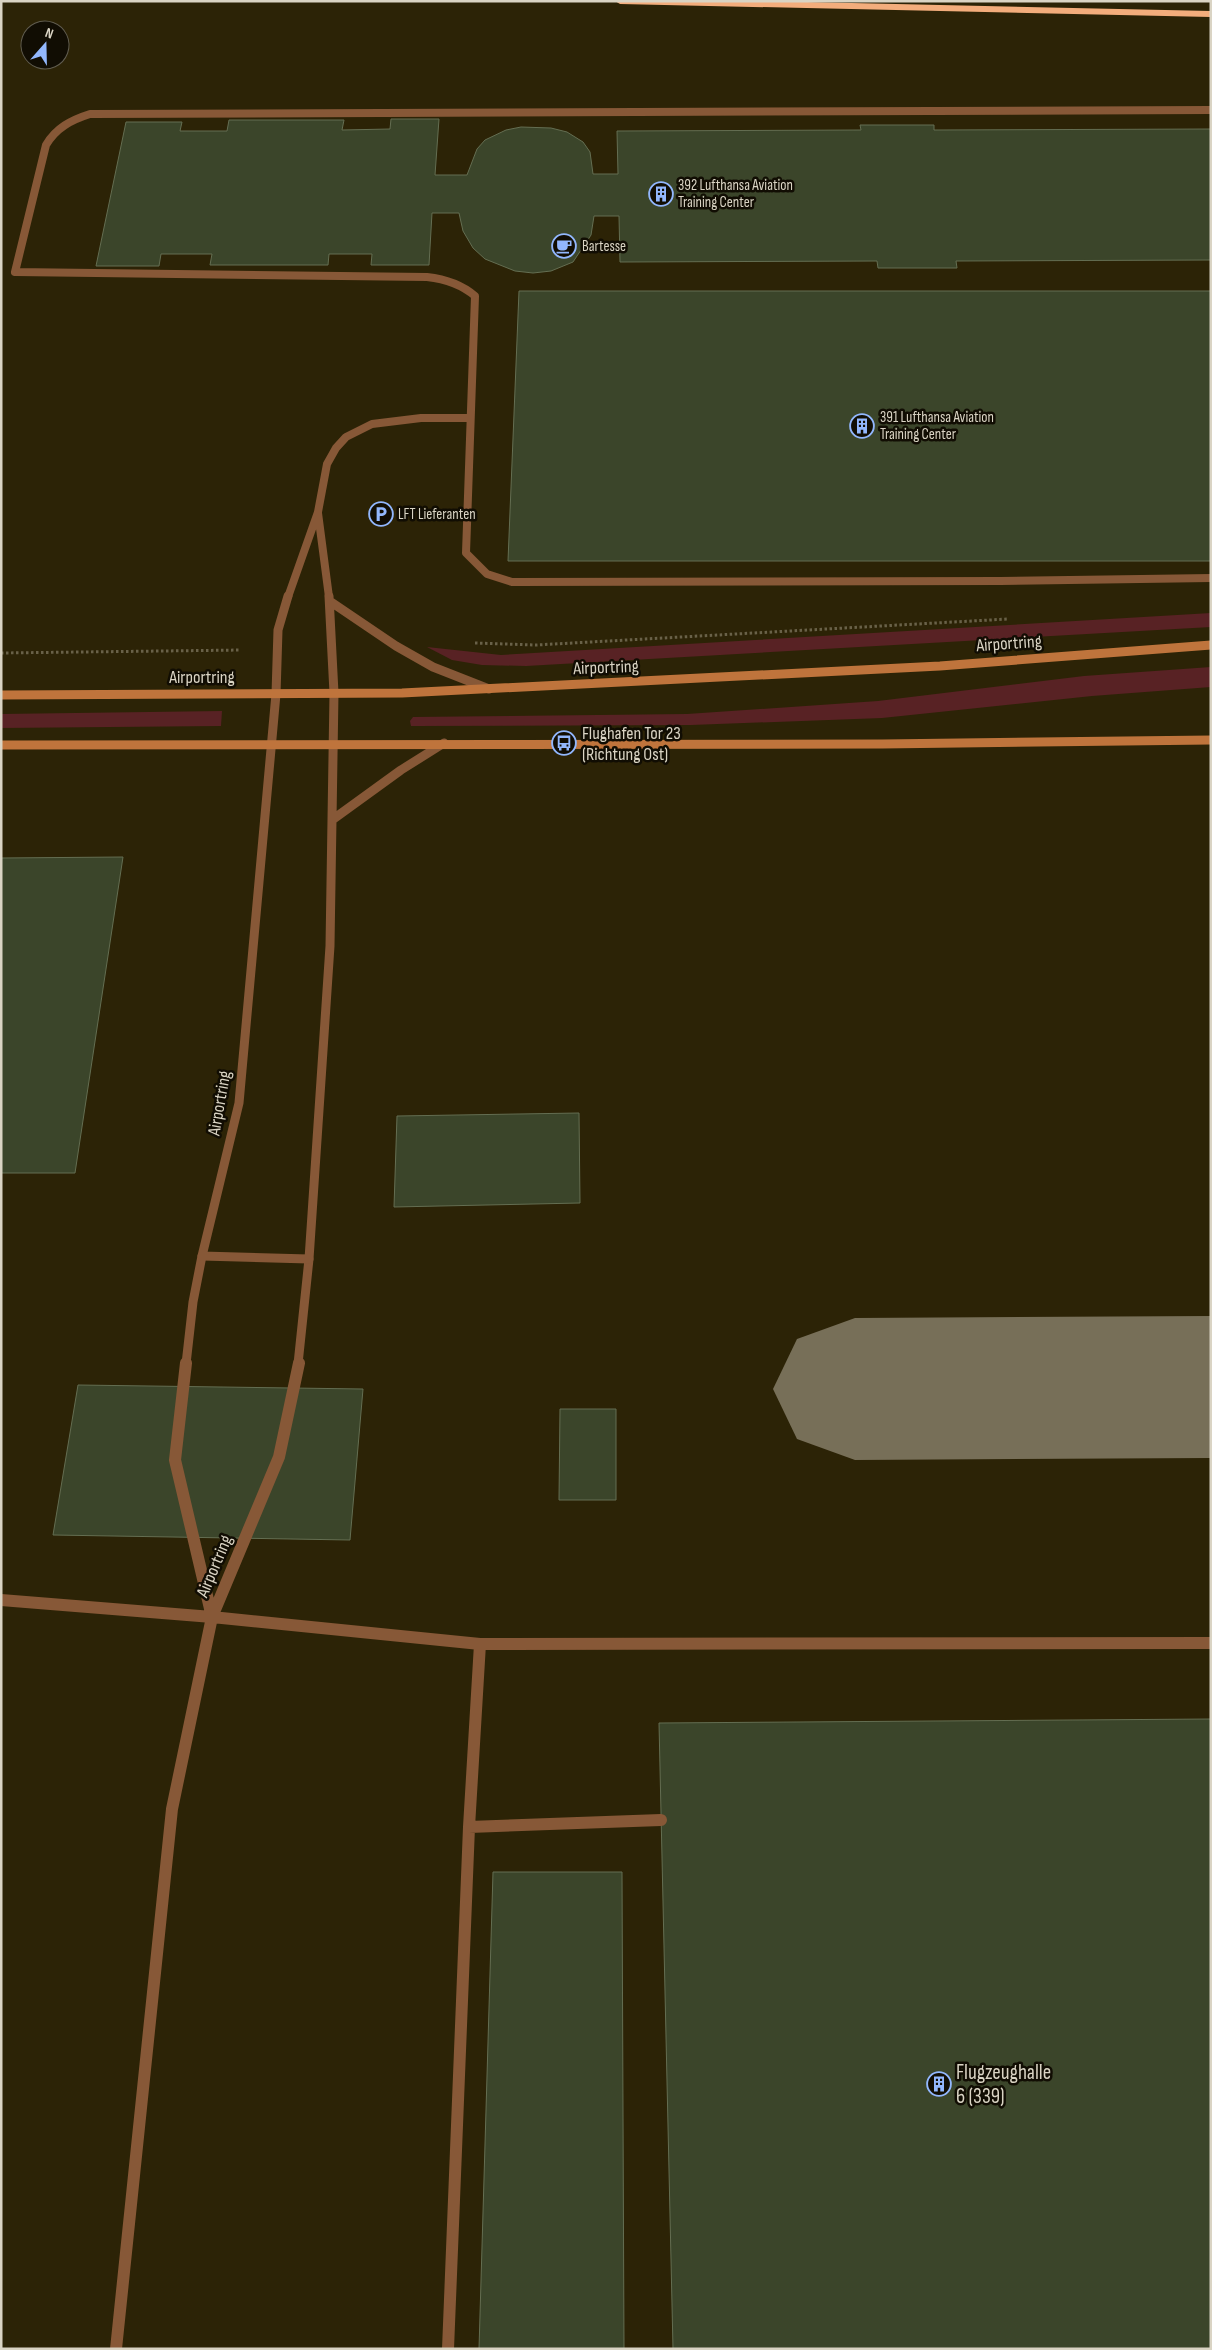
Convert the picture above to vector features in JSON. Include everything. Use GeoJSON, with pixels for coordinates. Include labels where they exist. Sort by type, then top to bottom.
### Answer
{"type":"FeatureCollection","features":[{"type":"Feature","properties":{"kind":"highway"},"geometry":{"type":"LineString","coordinates":[[620,1],[1211,14]]}},
{"type":"Feature","properties":{"kind":"street"},"geometry":{"type":"LineString","coordinates":[[1211,110],[107,112],[90,114],[74,118],[50,136],[46,145],[15,272],[427,277],[445,279],[465,287],[475,296],[469,418],[466,553],[487,574],[512,582],[1000,581],[1211,578]]}},
{"type":"Feature","properties":{"kind":"street"},"geometry":{"type":"LineString","coordinates":[[318,512],[327,464],[336,448],[346,437],[372,424],[394,420],[469,418]]}},
{"type":"Feature","properties":{"kind":"street","name":"Airportring"},"geometry":{"type":"LineString","coordinates":[[212,1617],[279,1457],[300,1356],[309,1259],[330,946],[334,656],[331,602],[318,512]]}},
{"type":"Feature","properties":{"kind":"street","name":"Airportring"},"geometry":{"type":"LineString","coordinates":[[212,1617],[175,1460],[193,1302],[202,1256],[239,1103],[272,744],[278,630],[293,580],[318,512]]}},
{"type":"Feature","properties":{"kind":"street"},"geometry":{"type":"LineString","coordinates":[[331,602],[396,646],[433,667],[490,689]]}},
{"type":"Feature","properties":{"kind":"street","name":"Airportring"},"geometry":{"type":"LineString","coordinates":[[1,695],[276,694],[490,689],[940,666],[1211,645]]}},
{"type":"Feature","properties":{"kind":"street"},"geometry":{"type":"LineString","coordinates":[[1,745],[333,743],[892,744],[1211,740]]}},
{"type":"Feature","properties":{"kind":"street"},"geometry":{"type":"LineString","coordinates":[[332,820],[401,770],[444,743]]}},
{"type":"Feature","properties":{"kind":"street"},"geometry":{"type":"LineString","coordinates":[[202,1256],[309,1259]]}},
{"type":"Feature","properties":{"kind":"street"},"geometry":{"type":"LineString","coordinates":[[1,1600],[212,1617],[480,1644],[1211,1642]]}},
{"type":"Feature","properties":{"kind":"street"},"geometry":{"type":"LineString","coordinates":[[116,2349],[172,1809],[212,1617]]}},
{"type":"Feature","properties":{"kind":"street"},"geometry":{"type":"LineString","coordinates":[[448,2349],[469,1827],[480,1644]]}},
{"type":"Feature","properties":{"kind":"street"},"geometry":{"type":"LineString","coordinates":[[469,1827],[662,1820]]}},
{"type":"Feature","properties":{"kind":"path"},"geometry":{"type":"LineString","coordinates":[[472,643],[536,645],[1015,618]]}},
{"type":"Feature","properties":{"kind":"path"},"geometry":{"type":"LineString","coordinates":[[1,653],[276,649]]}},
{"type":"Feature","properties":{"kind":"shaded area"},"geometry":{"type":"Polygon","coordinates":[[[1211,613],[1211,627],[526,666],[482,665],[452,660],[427,647],[501,655],[1211,613]]]}},
{"type":"Feature","properties":{"kind":"shaded area"},"geometry":{"type":"Polygon","coordinates":[[[1211,667],[1211,687],[1092,696],[882,718],[691,725],[411,726],[410,721],[413,717],[687,714],[878,701],[1084,676],[1211,667]]]}},
{"type":"Feature","properties":{"kind":"shaded area"},"geometry":{"type":"Polygon","coordinates":[[[222,711],[221,726],[1,728],[1,714],[222,711]]]}},
{"type":"Feature","properties":{"kind":"building","name":"392 Lufthansa Aviation Training Center"},"geometry":{"type":"Polygon","coordinates":[[[391,119],[439,119],[435,175],[467,175],[477,149],[485,140],[506,130],[521,127],[551,128],[567,132],[583,142],[590,152],[593,174],[618,174],[617,131],[861,130],[860,125],[934,125],[934,130],[1211,129],[1211,260],[956,261],[957,268],[878,268],[877,261],[620,262],[619,216],[594,216],[591,235],[573,262],[551,271],[533,273],[515,271],[485,259],[473,248],[463,231],[459,213],[432,213],[429,265],[371,265],[372,254],[329,254],[328,265],[210,265],[212,254],[161,254],[159,266],[96,266],[126,122],[182,122],[180,131],[227,131],[229,120],[344,120],[342,130],[390,129],[391,119]]]}},
{"type":"Feature","properties":{"kind":"building","name":"391 Lufthansa Aviation Training Center"},"geometry":{"type":"Polygon","coordinates":[[[519,291],[1211,291],[1211,561],[508,561],[519,291]]]}},
{"type":"Feature","properties":{"kind":"building"},"geometry":{"type":"Polygon","coordinates":[[[123,857],[75,1173],[1,1173],[1,858],[123,857]]]}},
{"type":"Feature","properties":{"kind":"building"},"geometry":{"type":"Polygon","coordinates":[[[579,1113],[580,1203],[394,1207],[397,1116],[579,1113]]]}},
{"type":"Feature","properties":{"kind":"building"},"geometry":{"type":"Polygon","coordinates":[[[78,1385],[363,1389],[350,1540],[53,1535],[78,1385]]]}},
{"type":"Feature","properties":{"kind":"building"},"geometry":{"type":"Polygon","coordinates":[[[560,1409],[616,1409],[616,1500],[559,1500],[560,1409]]]}},
{"type":"Feature","properties":{"kind":"building","name":"Flugzeughalle 6 (339)"},"geometry":{"type":"Polygon","coordinates":[[[1211,1719],[1211,2349],[673,2349],[659,1723],[1211,1719]]]}},
{"type":"Feature","properties":{"kind":"building"},"geometry":{"type":"Polygon","coordinates":[[[493,1872],[622,1872],[624,2349],[479,2349],[493,1872]]]}},
{"type":"Feature","properties":{"kind":"taxiway"},"geometry":{"type":"LineString","coordinates":[[855,1389],[1211,1387]]}},
{"type":"Feature","properties":{"kind":"place","name":"392 Lufthansa Aviation Training Center"},"geometry":{"type":"Point","coordinates":[661,194]}},
{"type":"Feature","properties":{"kind":"place","name":"Bartesse"},"geometry":{"type":"Point","coordinates":[564,246]}},
{"type":"Feature","properties":{"kind":"place","name":"391 Lufthansa Aviation Training Center"},"geometry":{"type":"Point","coordinates":[862,426]}},
{"type":"Feature","properties":{"kind":"place","name":"LFT Lieferanten"},"geometry":{"type":"Point","coordinates":[381,514]}},
{"type":"Feature","properties":{"kind":"place","name":"Flughafen Tor 23 (Richtung Ost)"},"geometry":{"type":"Point","coordinates":[564,743]}},
{"type":"Feature","properties":{"kind":"place","name":"Flugzeughalle 6 (339)"},"geometry":{"type":"Point","coordinates":[939,2084]}}]}
